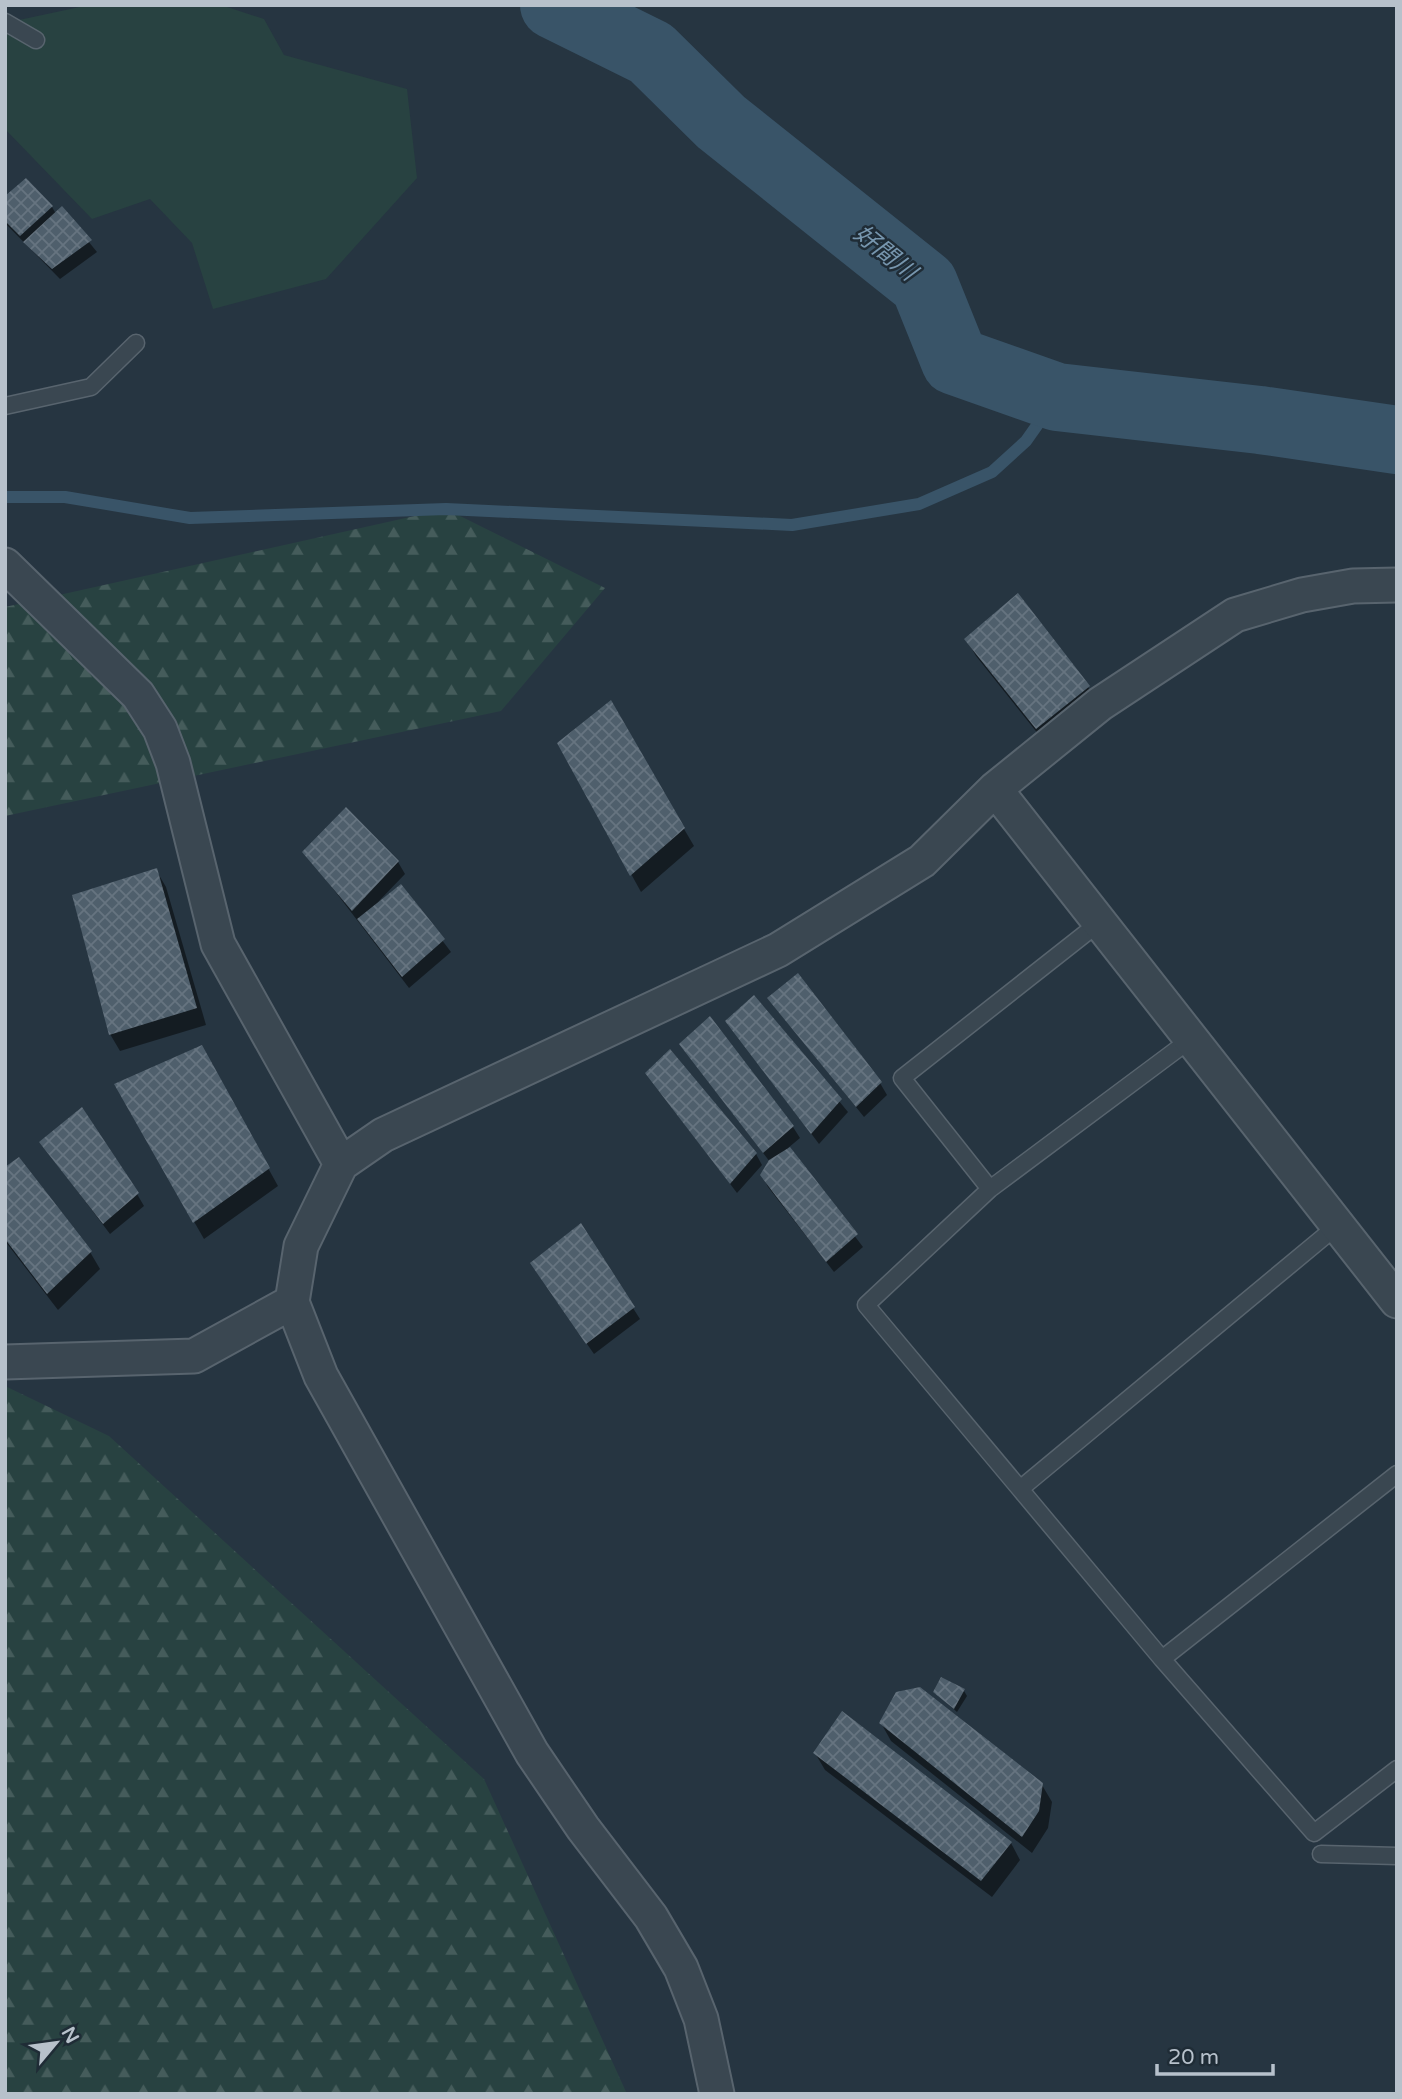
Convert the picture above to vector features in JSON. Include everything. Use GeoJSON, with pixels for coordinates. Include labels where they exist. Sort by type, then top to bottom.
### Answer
{"type":"FeatureCollection","features":[{"type":"Feature","properties":{"kind":"street"},"geometry":{"type":"LineString","coordinates":[[5,565],[138,695],[160,729],[173,763],[218,944],[341,1164]]}},
{"type":"Feature","properties":{"kind":"street"},"geometry":{"type":"LineString","coordinates":[[717,2094],[701,2019],[681,1968],[651,1917],[533,1754],[321,1377],[292,1302],[301,1246],[341,1164],[383,1135],[778,950],[922,861],[995,789],[1100,704],[1235,615],[1302,595],[1353,586],[1397,585]]}},
{"type":"Feature","properties":{"kind":"street"},"geometry":{"type":"LineString","coordinates":[[995,789],[1397,1301]]}},
{"type":"Feature","properties":{"kind":"street"},"geometry":{"type":"LineString","coordinates":[[5,1362],[194,1356],[292,1302]]}},
{"type":"Feature","properties":{"kind":"lane"},"geometry":{"type":"LineString","coordinates":[[5,22],[36,40]]}},
{"type":"Feature","properties":{"kind":"lane"},"geometry":{"type":"LineString","coordinates":[[5,406],[91,387],[135,343]]}},
{"type":"Feature","properties":{"kind":"lane"},"geometry":{"type":"LineString","coordinates":[[990,1189],[902,1079],[1100,922]]}},
{"type":"Feature","properties":{"kind":"lane"},"geometry":{"type":"LineString","coordinates":[[1191,1039],[990,1189],[866,1305],[1162,1659],[1314,1833],[1397,1769]]}},
{"type":"Feature","properties":{"kind":"lane"},"geometry":{"type":"LineString","coordinates":[[1020,1489],[1338,1225]]}},
{"type":"Feature","properties":{"kind":"lane"},"geometry":{"type":"LineString","coordinates":[[1162,1659],[1397,1474]]}},
{"type":"Feature","properties":{"kind":"lane"},"geometry":{"type":"LineString","coordinates":[[1321,1854],[1397,1856]]}},
{"type":"Feature","properties":{"kind":"green space"},"geometry":{"type":"Polygon","coordinates":[[[89,5],[221,5],[264,19],[284,55],[407,89],[417,178],[326,279],[213,309],[192,243],[150,199],[92,219],[5,129],[5,23],[89,5]]]}},
{"type":"Feature","properties":{"kind":"green space"},"geometry":{"type":"Polygon","coordinates":[[[446,509],[605,588],[501,711],[5,816],[5,607],[446,509]]]}},
{"type":"Feature","properties":{"kind":"green space"},"geometry":{"type":"Polygon","coordinates":[[[5,1386],[109,1436],[484,1779],[627,2094],[5,2094],[5,1386]]]}},
{"type":"Feature","properties":{"kind":"building"},"geometry":{"type":"Polygon","coordinates":[[[26,178],[53,206],[20,236],[5,221],[5,196],[26,178]]]}},
{"type":"Feature","properties":{"kind":"building"},"geometry":{"type":"Polygon","coordinates":[[[62,206],[92,240],[52,269],[23,242],[62,206]]]}},
{"type":"Feature","properties":{"kind":"building"},"geometry":{"type":"Polygon","coordinates":[[[1018,593],[1090,686],[1036,729],[964,639],[1018,593]]]}},
{"type":"Feature","properties":{"kind":"building"},"geometry":{"type":"Polygon","coordinates":[[[611,700],[685,828],[630,876],[557,743],[611,700]]]}},
{"type":"Feature","properties":{"kind":"building"},"geometry":{"type":"Polygon","coordinates":[[[346,807],[399,861],[352,911],[302,852],[346,807]]]}},
{"type":"Feature","properties":{"kind":"building"},"geometry":{"type":"Polygon","coordinates":[[[157,868],[197,1008],[109,1035],[72,895],[157,868]]]}},
{"type":"Feature","properties":{"kind":"building"},"geometry":{"type":"Polygon","coordinates":[[[401,884],[445,939],[402,977],[357,919],[401,884]]]}},
{"type":"Feature","properties":{"kind":"building"},"geometry":{"type":"Polygon","coordinates":[[[798,973],[882,1082],[856,1107],[767,998],[798,973]]]}},
{"type":"Feature","properties":{"kind":"building"},"geometry":{"type":"Polygon","coordinates":[[[754,995],[842,1099],[811,1134],[725,1021],[754,995]]]}},
{"type":"Feature","properties":{"kind":"building"},"geometry":{"type":"Polygon","coordinates":[[[710,1016],[794,1126],[763,1153],[679,1044],[710,1016]]]}},
{"type":"Feature","properties":{"kind":"building"},"geometry":{"type":"Polygon","coordinates":[[[202,1045],[270,1168],[193,1223],[114,1084],[202,1045]]]}},
{"type":"Feature","properties":{"kind":"building"},"geometry":{"type":"Polygon","coordinates":[[[670,1049],[757,1153],[730,1184],[645,1073],[670,1049]]]}},
{"type":"Feature","properties":{"kind":"building"},"geometry":{"type":"Polygon","coordinates":[[[82,1107],[139,1193],[103,1224],[39,1142],[82,1107]]]}},
{"type":"Feature","properties":{"kind":"building"},"geometry":{"type":"Polygon","coordinates":[[[790,1147],[858,1234],[826,1262],[760,1175],[769,1160],[790,1147]]]}},
{"type":"Feature","properties":{"kind":"building"},"geometry":{"type":"Polygon","coordinates":[[[19,1157],[92,1251],[47,1294],[5,1239],[5,1167],[19,1157]]]}},
{"type":"Feature","properties":{"kind":"building"},"geometry":{"type":"Polygon","coordinates":[[[581,1223],[635,1307],[586,1344],[530,1263],[581,1223]]]}},
{"type":"Feature","properties":{"kind":"building"},"geometry":{"type":"Polygon","coordinates":[[[941,1677],[965,1689],[954,1709],[933,1692],[941,1677]]]}},
{"type":"Feature","properties":{"kind":"building"},"geometry":{"type":"Polygon","coordinates":[[[920,1687],[1043,1783],[1039,1811],[1022,1837],[879,1723],[896,1692],[920,1687]]]}},
{"type":"Feature","properties":{"kind":"building"},"geometry":{"type":"Polygon","coordinates":[[[842,1711],[1012,1842],[981,1881],[813,1753],[842,1711]]]}},
{"type":"Feature","properties":{"kind":"waterway","name":"好間川"},"geometry":{"type":"LineString","coordinates":[[554,5],[651,53],[721,122],[924,284],[955,361],[1057,397],[1260,420],[1397,440]]}},
{"type":"Feature","properties":{"kind":"waterway"},"geometry":{"type":"LineString","coordinates":[[5,497],[65,497],[190,518],[446,509],[792,525],[919,504],[992,472],[1026,441],[1057,397]]}}]}
